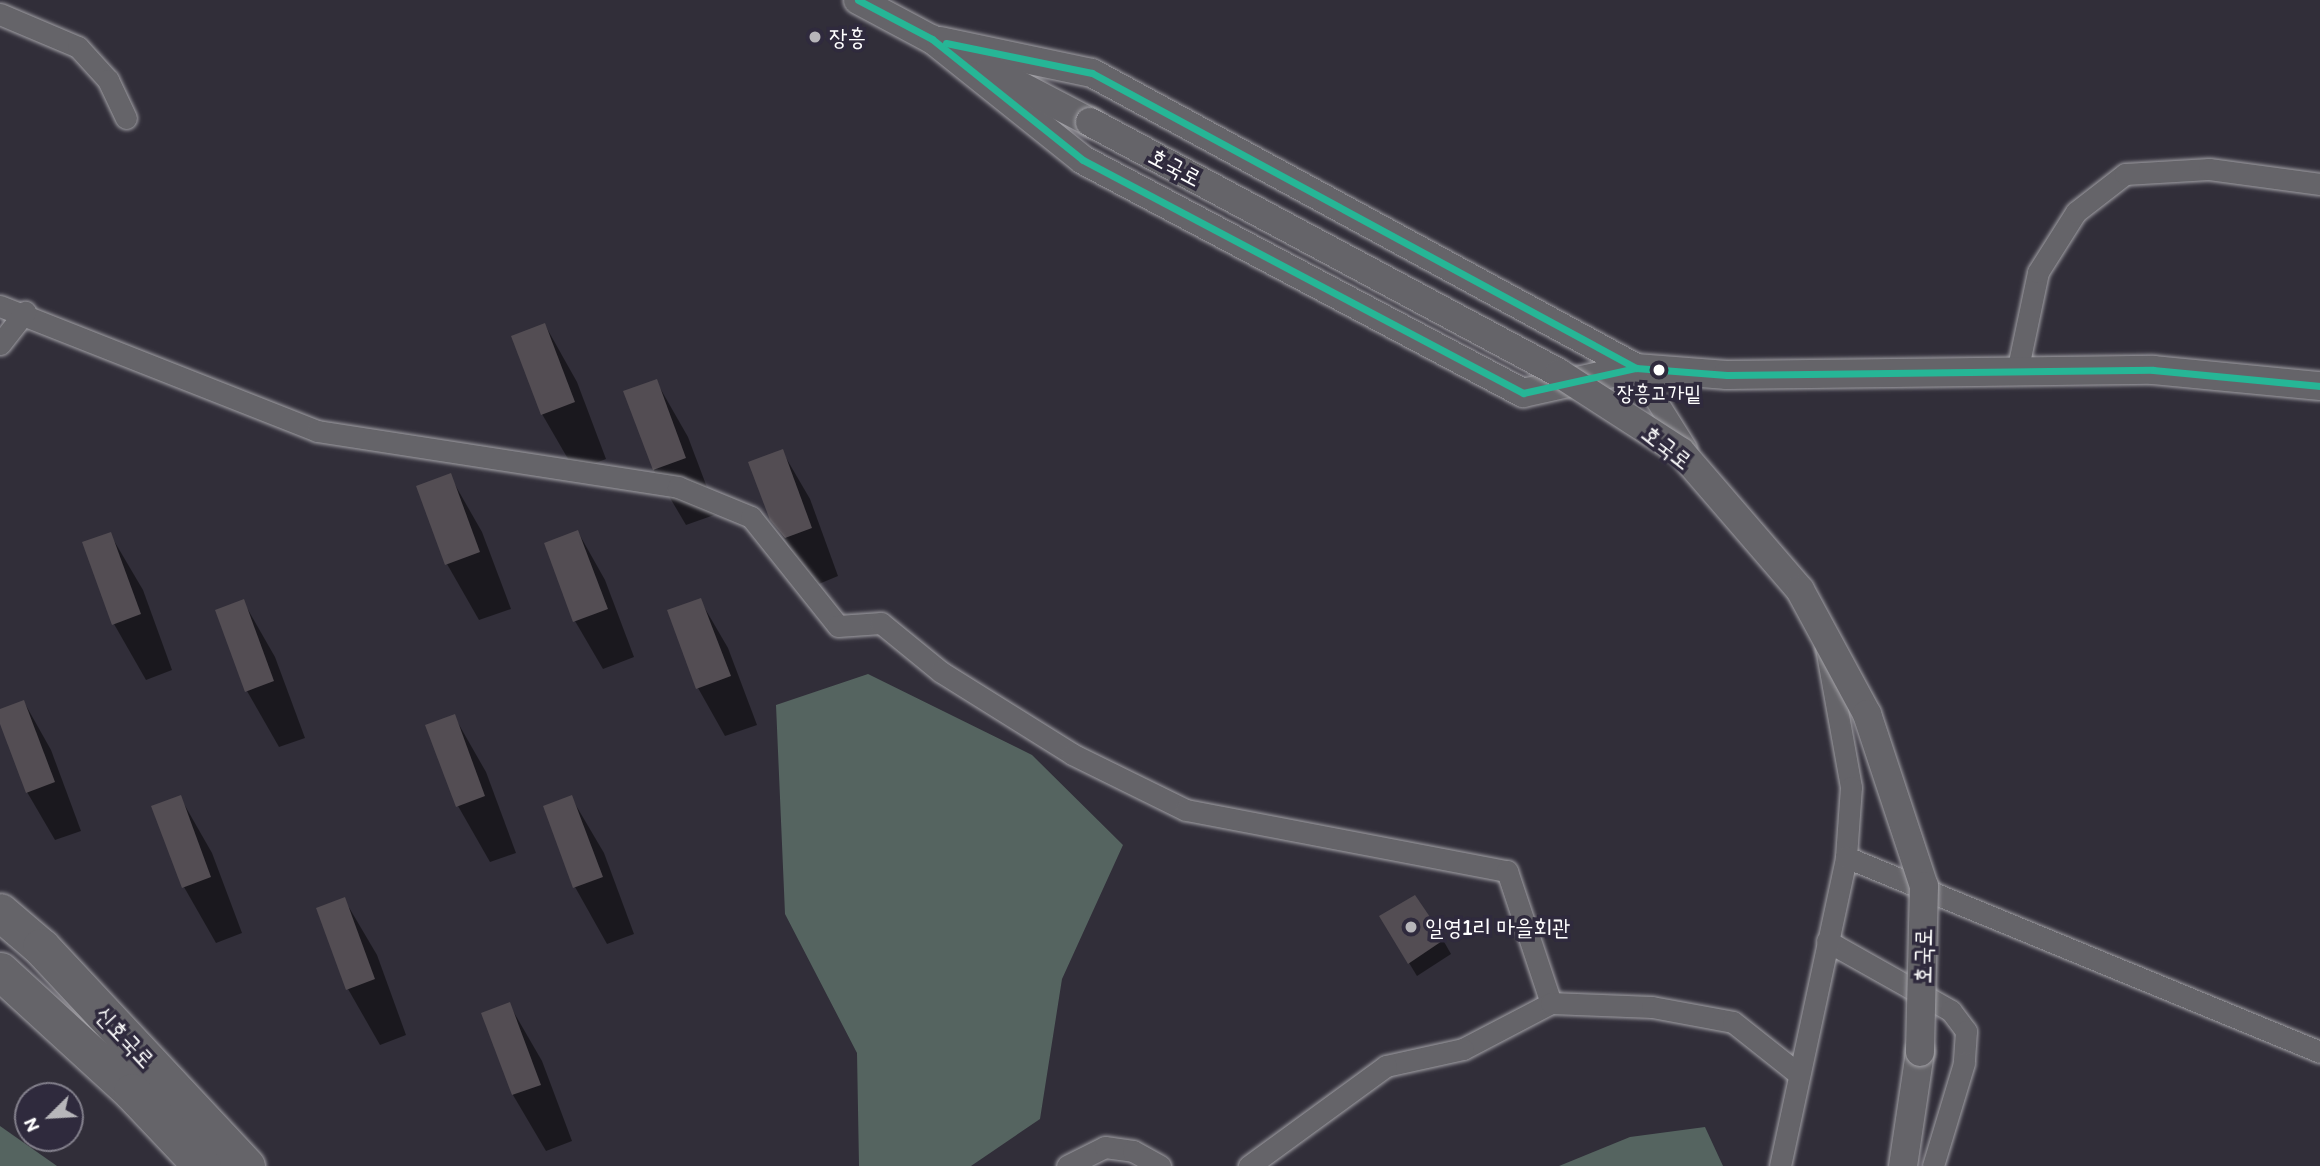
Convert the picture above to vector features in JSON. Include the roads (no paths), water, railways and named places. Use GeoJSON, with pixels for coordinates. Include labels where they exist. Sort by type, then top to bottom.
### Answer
{"type":"FeatureCollection","features":[{"type":"Feature","properties":{"kind":"highway","name":"신호국로"},"geometry":{"type":"LineString","coordinates":[[0,912],[41,947],[246,1166]]}},
{"type":"Feature","properties":{"kind":"highway","name":"신호국로"},"geometry":{"type":"LineString","coordinates":[[0,971],[202,1166]]}},
{"type":"Feature","properties":{"kind":"main road","name":"호국로"},"geometry":{"type":"LineString","coordinates":[[858,0],[1559,373],[1681,452],[1800,590],[1867,714],[1924,886],[1920,1052],[1903,1166]]}},
{"type":"Feature","properties":{"kind":"main road"},"geometry":{"type":"LineString","coordinates":[[932,39],[1083,160],[1523,393],[1636,368],[1727,375],[2153,370],[2320,386]]}},
{"type":"Feature","properties":{"kind":"main road"},"geometry":{"type":"LineString","coordinates":[[932,39],[1093,74],[1636,368]]}},
{"type":"Feature","properties":{"kind":"street"},"geometry":{"type":"LineString","coordinates":[[0,14],[78,47],[117,99]]}},
{"type":"Feature","properties":{"kind":"street"},"geometry":{"type":"LineString","coordinates":[[2017,372],[2038,272],[2076,212],[2125,174],[2209,169],[2320,184]]}},
{"type":"Feature","properties":{"kind":"street"},"geometry":{"type":"LineString","coordinates":[[0,306],[25,313],[317,431],[678,487],[751,517],[838,626],[881,623],[941,671],[1072,754],[1186,810],[1507,871],[1551,1003]]}},
{"type":"Feature","properties":{"kind":"street"},"geometry":{"type":"LineString","coordinates":[[0,344],[25,313]]}},
{"type":"Feature","properties":{"kind":"street"},"geometry":{"type":"LineString","coordinates":[[1636,368],[1669,428],[1722,488],[1824,638],[1851,788],[1846,857],[1796,1072],[1780,1166]]}},
{"type":"Feature","properties":{"kind":"street"},"geometry":{"type":"LineString","coordinates":[[1846,857],[2320,1052]]}},
{"type":"Feature","properties":{"kind":"street"},"geometry":{"type":"LineString","coordinates":[[1827,941],[1951,1011],[1966,1031],[1964,1063],[1933,1166]]}},
{"type":"Feature","properties":{"kind":"street"},"geometry":{"type":"LineString","coordinates":[[1249,1166],[1386,1066],[1463,1049],[1551,1003],[1652,1007],[1733,1022],[1796,1072]]}},
{"type":"Feature","properties":{"kind":"street"},"geometry":{"type":"LineString","coordinates":[[1067,1166],[1105,1147],[1133,1151],[1160,1166]]}},
{"type":"Feature","properties":{"kind":"place","name":"장흥"},"geometry":{"type":"Point","coordinates":[815,37]}},
{"type":"Feature","properties":{"kind":"place","name":"장흥고가밑"},"geometry":{"type":"Point","coordinates":[1659,370]}},
{"type":"Feature","properties":{"kind":"place","name":"일영1리 마을회관"},"geometry":{"type":"Point","coordinates":[1411,927]}}]}
